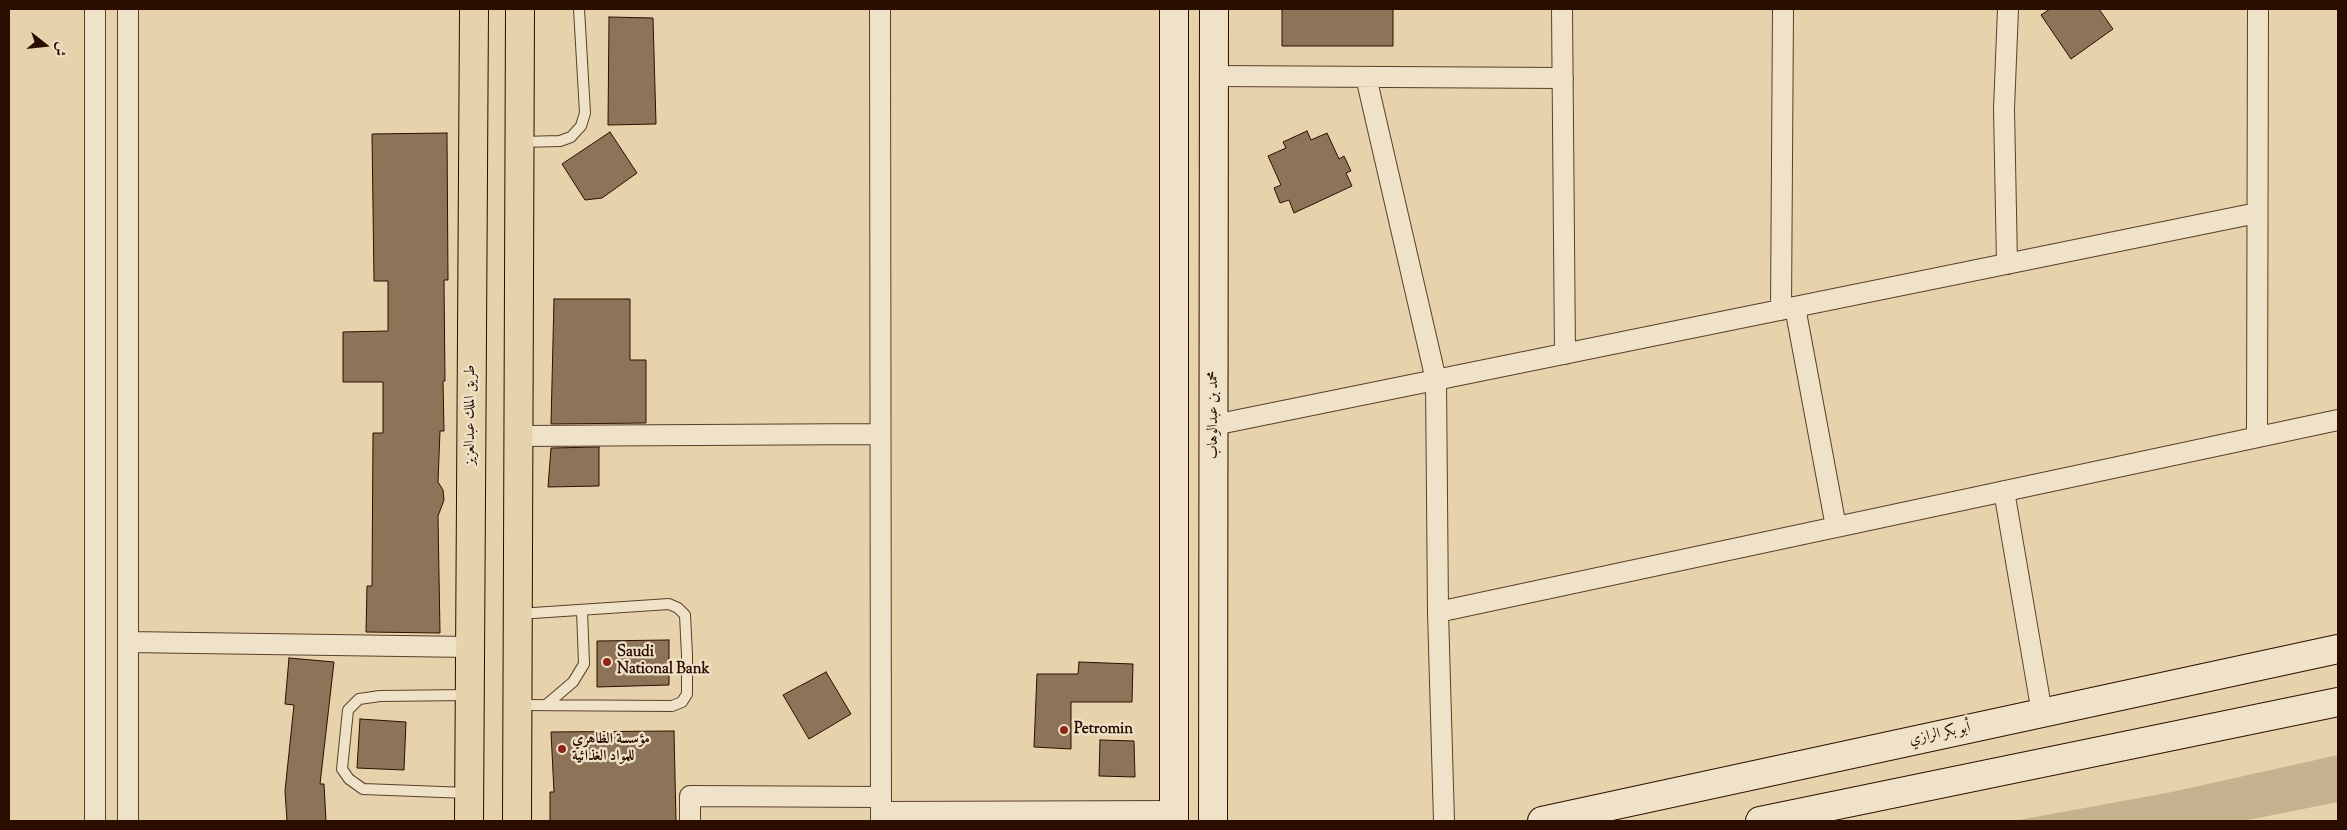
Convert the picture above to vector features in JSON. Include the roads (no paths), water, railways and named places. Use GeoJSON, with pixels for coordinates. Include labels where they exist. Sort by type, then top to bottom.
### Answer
{"type":"FeatureCollection","features":[{"type":"Feature","properties":{"kind":"highway","name":"طريق الملك عبدالعزيز"},"geometry":{"type":"LineString","coordinates":[[469,821],[474,9]]}},
{"type":"Feature","properties":{"kind":"highway"},"geometry":{"type":"LineString","coordinates":[[517,821],[520,9]]}},
{"type":"Feature","properties":{"kind":"street"},"geometry":{"type":"LineString","coordinates":[[95,9],[95,821]]}},
{"type":"Feature","properties":{"kind":"street"},"geometry":{"type":"LineString","coordinates":[[128,9],[128,821]]}},
{"type":"Feature","properties":{"kind":"street"},"geometry":{"type":"LineString","coordinates":[[880,9],[881,810]]}},
{"type":"Feature","properties":{"kind":"street"},"geometry":{"type":"LineString","coordinates":[[690,821],[690,796],[881,810],[1174,816],[1174,9]]}},
{"type":"Feature","properties":{"kind":"street","name":"محمد بن عبدالوهاب"},"geometry":{"type":"LineString","coordinates":[[1213,821],[1214,9]]}},
{"type":"Feature","properties":{"kind":"street"},"geometry":{"type":"LineString","coordinates":[[1562,9],[1564,354]]}},
{"type":"Feature","properties":{"kind":"street"},"geometry":{"type":"LineString","coordinates":[[1783,9],[1788,308],[1836,527]]}},
{"type":"Feature","properties":{"kind":"street"},"geometry":{"type":"LineString","coordinates":[[2007,264],[2004,109],[2008,9]]}},
{"type":"Feature","properties":{"kind":"street"},"geometry":{"type":"LineString","coordinates":[[2257,437],[2258,9]]}},
{"type":"Feature","properties":{"kind":"street"},"geometry":{"type":"LineString","coordinates":[[1214,76],[1563,78]]}},
{"type":"Feature","properties":{"kind":"street"},"geometry":{"type":"LineString","coordinates":[[1366,77],[1436,380],[1438,612],[1444,821]]}},
{"type":"Feature","properties":{"kind":"street"},"geometry":{"type":"LineString","coordinates":[[1214,425],[2257,213]]}},
{"type":"Feature","properties":{"kind":"street"},"geometry":{"type":"LineString","coordinates":[[1438,612],[2338,420]]}},
{"type":"Feature","properties":{"kind":"street"},"geometry":{"type":"LineString","coordinates":[[518,436],[880,434]]}},
{"type":"Feature","properties":{"kind":"street"},"geometry":{"type":"LineString","coordinates":[[2004,491],[2042,713]]}},
{"type":"Feature","properties":{"kind":"street"},"geometry":{"type":"LineString","coordinates":[[128,642],[469,647]]}},
{"type":"Feature","properties":{"kind":"street","name":"أبو بكر الرازي"},"geometry":{"type":"LineString","coordinates":[[1542,821],[2338,649]]}},
{"type":"Feature","properties":{"kind":"street"},"geometry":{"type":"LineString","coordinates":[[1760,821],[1840,813],[2338,702]]}},
{"type":"Feature","properties":{"kind":"lane"},"geometry":{"type":"LineString","coordinates":[[520,142],[560,141],[571,137],[581,126],[584,112],[579,9]]}},
{"type":"Feature","properties":{"kind":"lane"},"geometry":{"type":"LineString","coordinates":[[517,614],[669,604],[678,608],[686,615],[687,694],[682,702],[672,706],[517,705]]}},
{"type":"Feature","properties":{"kind":"lane"},"geometry":{"type":"LineString","coordinates":[[546,705],[574,682],[584,664],[582,610]]}},
{"type":"Feature","properties":{"kind":"lane"},"geometry":{"type":"LineString","coordinates":[[469,695],[380,696],[359,699],[348,710],[342,769],[349,779],[363,789],[469,793]]}},
{"type":"Feature","properties":{"kind":"place","name":"Saudi National Bank"},"geometry":{"type":"Point","coordinates":[607,662]}},
{"type":"Feature","properties":{"kind":"place","name":"Petromin"},"geometry":{"type":"Point","coordinates":[1064,730]}},
{"type":"Feature","properties":{"kind":"place","name":"مؤسسة الظاهري للمواد الغذائية"},"geometry":{"type":"Point","coordinates":[562,749]}}]}
